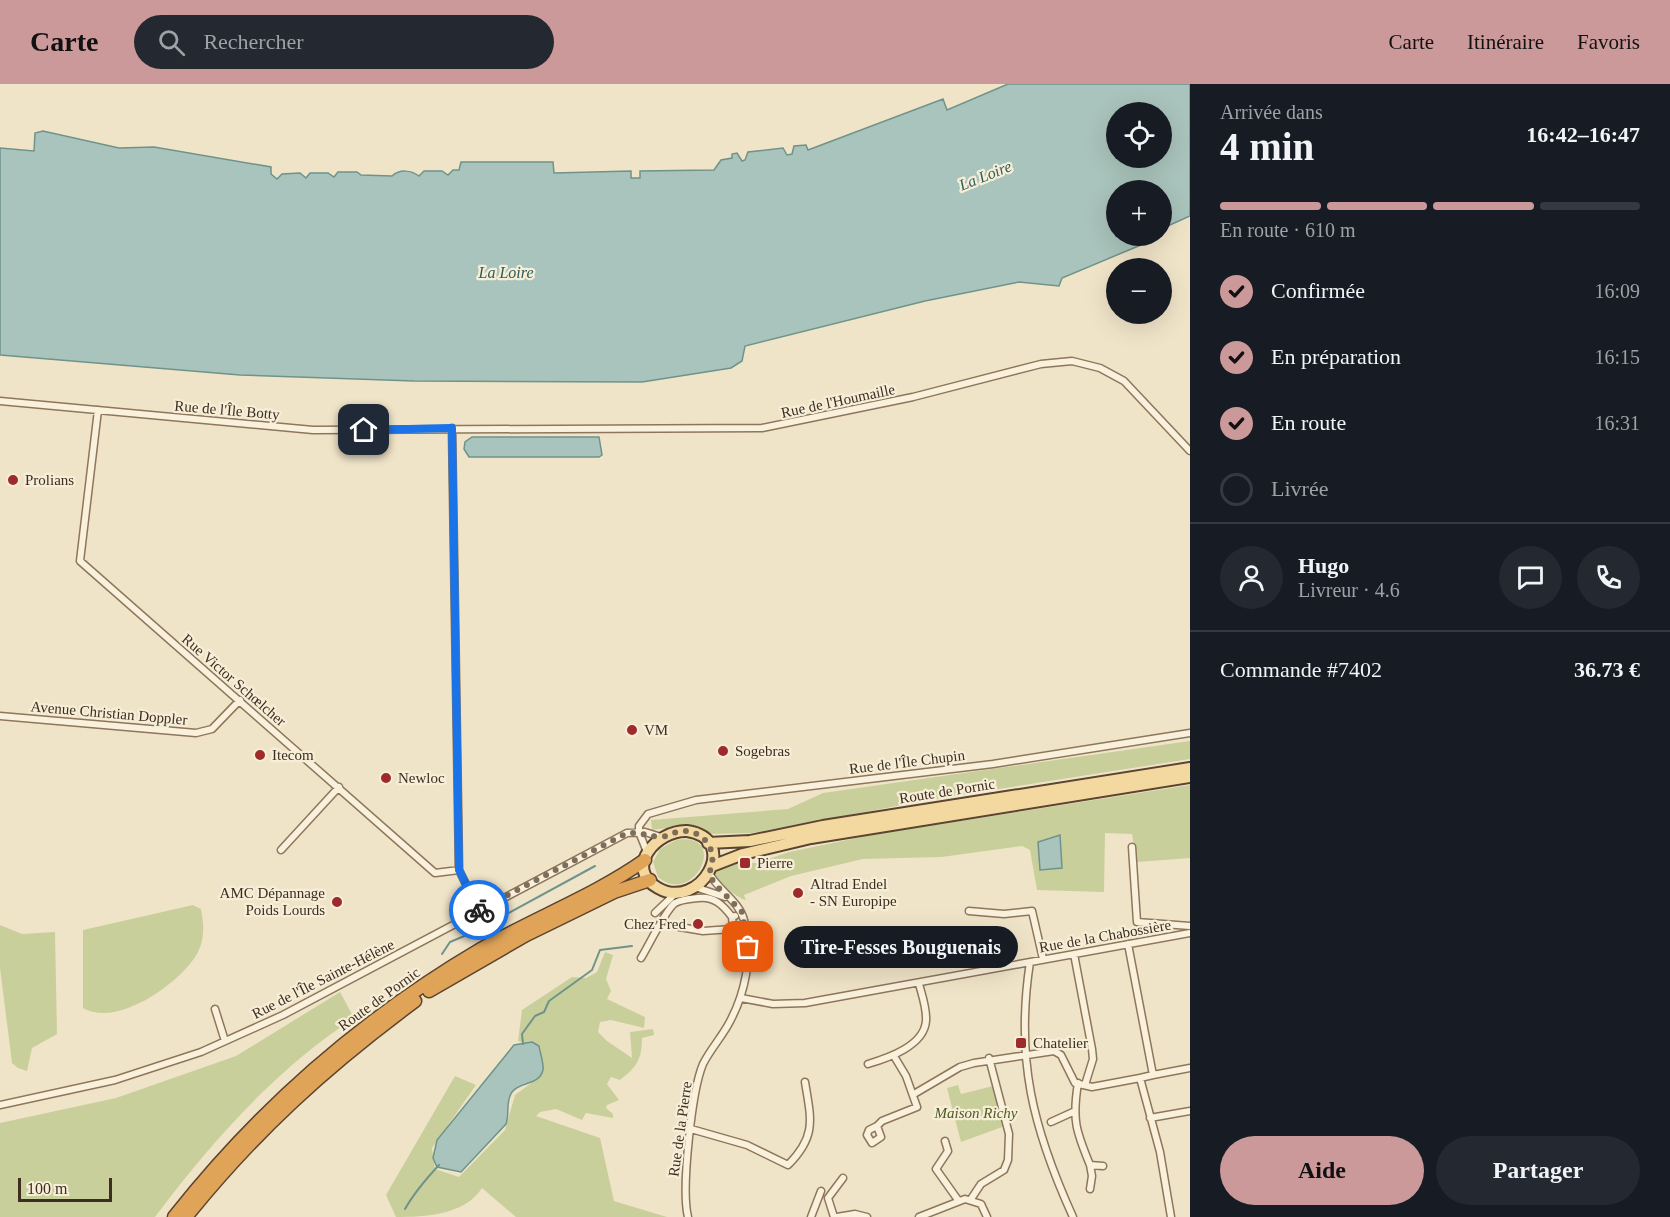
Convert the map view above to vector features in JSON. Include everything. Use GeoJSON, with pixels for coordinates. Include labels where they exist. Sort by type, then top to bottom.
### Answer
{"type":"FeatureCollection","features":[{"type":"Feature","properties":{"kind":"highway","name":"Route de Pornic"},"geometry":{"type":"LineString","coordinates":[[174,1217],[214,1168],[267,1112],[363,1028],[458,962],[593,892],[646,856]]}},
{"type":"Feature","properties":{"kind":"highway","name":"Route de Pornic"},"geometry":{"type":"LineString","coordinates":[[186,1217],[224,1170],[303,1090],[422,995],[526,935],[624,887],[654,884]]}},
{"type":"Feature","properties":{"kind":"main road","name":"Route de Pornic"},"geometry":{"type":"LineString","coordinates":[[708,843],[750,841],[823,826],[1190,768]]}},
{"type":"Feature","properties":{"kind":"main road","name":"Route de Pornic"},"geometry":{"type":"LineString","coordinates":[[714,867],[811,838],[1190,777]]}},
{"type":"Feature","properties":{"kind":"main road"},"geometry":{"type":"LineString","coordinates":[[687,831],[700,835],[708,843],[714,867],[695,887],[678,892],[654,884],[646,873],[646,856],[661,837],[687,831]]}},
{"type":"Feature","properties":{"kind":"street","name":"Rue de l'Houmaille"},"geometry":{"type":"LineString","coordinates":[[452,428],[769,427],[913,397],[1041,364],[1064,361],[1100,368],[1124,381],[1190,451]]}},
{"type":"Feature","properties":{"kind":"street","name":"Rue de l'Île Botty"},"geometry":{"type":"LineString","coordinates":[[0,401],[313,430],[452,428]]}},
{"type":"Feature","properties":{"kind":"street","name":"Rue Victor Schœlcher"},"geometry":{"type":"LineString","coordinates":[[98,410],[80,561],[435,873],[459,870]]}},
{"type":"Feature","properties":{"kind":"street"},"geometry":{"type":"LineString","coordinates":[[452,428],[459,870],[479,911]]}},
{"type":"Feature","properties":{"kind":"street","name":"Avenue Christian Doppler"},"geometry":{"type":"LineString","coordinates":[[0,716],[196,733],[209,730],[240,700]]}},
{"type":"Feature","properties":{"kind":"street"},"geometry":{"type":"LineString","coordinates":[[139,736],[140,728]]}},
{"type":"Feature","properties":{"kind":"street","name":"Rue de l'Île Chupin"},"geometry":{"type":"LineString","coordinates":[[639,832],[639,826],[648,814],[696,800],[993,764],[1190,733]]}},
{"type":"Feature","properties":{"kind":"street"},"geometry":{"type":"LineString","coordinates":[[281,850],[339,788]]}},
{"type":"Feature","properties":{"kind":"street"},"geometry":{"type":"LineString","coordinates":[[646,856],[639,832],[661,837]]}},
{"type":"Feature","properties":{"kind":"street","name":"Rue de l'Île Sainte-Hélène"},"geometry":{"type":"LineString","coordinates":[[0,1105],[115,1080],[201,1052],[283,1015],[627,833],[639,832]]}},
{"type":"Feature","properties":{"kind":"street"},"geometry":{"type":"LineString","coordinates":[[1132,848],[1137,922],[1190,926]]}},
{"type":"Feature","properties":{"kind":"street"},"geometry":{"type":"LineString","coordinates":[[714,867],[730,899],[742,912],[732,917]]}},
{"type":"Feature","properties":{"kind":"street"},"geometry":{"type":"LineString","coordinates":[[654,884],[657,911],[678,892]]}},
{"type":"Feature","properties":{"kind":"street"},"geometry":{"type":"LineString","coordinates":[[695,887],[730,899]]}},
{"type":"Feature","properties":{"kind":"street"},"geometry":{"type":"LineString","coordinates":[[641,958],[673,904],[703,897],[719,902],[732,917],[737,967]]}},
{"type":"Feature","properties":{"kind":"street"},"geometry":{"type":"LineString","coordinates":[[969,911],[1004,914],[1032,911],[1043,959]]}},
{"type":"Feature","properties":{"kind":"street","name":"Rue de la Pierre"},"geometry":{"type":"LineString","coordinates":[[688,1217],[684,1193],[697,1082],[703,1065],[741,998],[748,953],[742,912]]}},
{"type":"Feature","properties":{"kind":"street"},"geometry":{"type":"LineString","coordinates":[[662,924],[703,931],[732,929]]}},
{"type":"Feature","properties":{"kind":"street","name":"Rue de la Chabossière"},"geometry":{"type":"LineString","coordinates":[[741,998],[773,1004],[805,1003],[1190,933]]}},
{"type":"Feature","properties":{"kind":"street"},"geometry":{"type":"LineString","coordinates":[[1128,944],[1153,1075]]}},
{"type":"Feature","properties":{"kind":"street"},"geometry":{"type":"LineString","coordinates":[[1074,954],[1093,1059],[1073,1112],[1090,1165],[1092,1176],[1090,1189]]}},
{"type":"Feature","properties":{"kind":"street"},"geometry":{"type":"LineString","coordinates":[[1030,962],[1024,1016],[1029,1090],[1037,1127],[1052,1171],[1073,1217]]}},
{"type":"Feature","properties":{"kind":"street"},"geometry":{"type":"LineString","coordinates":[[868,1064],[894,1056],[915,1039],[925,1025],[919,984]]}},
{"type":"Feature","properties":{"kind":"street"},"geometry":{"type":"LineString","coordinates":[[215,1009],[225,1041]]}},
{"type":"Feature","properties":{"kind":"street"},"geometry":{"type":"LineString","coordinates":[[914,1094],[960,1067],[989,1058],[1025,1053],[1058,1052],[1071,1080],[1082,1084],[1110,1085],[1190,1068]]}},
{"type":"Feature","properties":{"kind":"street"},"geometry":{"type":"LineString","coordinates":[[877,1126],[882,1121],[918,1107],[914,1094],[894,1056]]}},
{"type":"Feature","properties":{"kind":"street"},"geometry":{"type":"LineString","coordinates":[[971,1199],[981,1184],[1004,1170],[1008,1160],[1009,1134],[989,1058]]}},
{"type":"Feature","properties":{"kind":"street"},"geometry":{"type":"LineString","coordinates":[[1140,1078],[1160,1152],[1171,1217]]}},
{"type":"Feature","properties":{"kind":"street"},"geometry":{"type":"LineString","coordinates":[[691,1129],[747,1145],[788,1166],[804,1150],[809,1137],[811,1119],[805,1082]]}},
{"type":"Feature","properties":{"kind":"street"},"geometry":{"type":"LineString","coordinates":[[1150,1118],[1190,1111]]}},
{"type":"Feature","properties":{"kind":"street"},"geometry":{"type":"LineString","coordinates":[[1051,1122],[1073,1112]]}},
{"type":"Feature","properties":{"kind":"street"},"geometry":{"type":"LineString","coordinates":[[945,1141],[948,1151],[936,1169],[958,1200]]}},
{"type":"Feature","properties":{"kind":"street"},"geometry":{"type":"LineString","coordinates":[[1090,1165],[1103,1166]]}},
{"type":"Feature","properties":{"kind":"street"},"geometry":{"type":"LineString","coordinates":[[843,1178],[828,1198],[836,1217],[855,1215],[867,1217]]}},
{"type":"Feature","properties":{"kind":"street"},"geometry":{"type":"LineString","coordinates":[[811,1217],[821,1191]]}},
{"type":"Feature","properties":{"kind":"street"},"geometry":{"type":"LineString","coordinates":[[919,1217],[958,1200],[971,1199],[981,1204],[987,1217]]}},
{"type":"Feature","properties":{"kind":"green space"},"geometry":{"type":"Polygon","coordinates":[[[1190,741],[1190,759],[929,800],[752,833],[707,834],[696,828],[683,826],[652,830],[651,820],[788,809],[823,793],[1190,741]]]}},
{"type":"Feature","properties":{"kind":"green space"},"geometry":{"type":"Polygon","coordinates":[[[1190,785],[1190,858],[1137,862],[1132,834],[1105,833],[1104,892],[1037,890],[1030,850],[1022,846],[942,857],[863,859],[791,876],[744,895],[746,900],[728,889],[715,874],[724,863],[757,863],[789,852],[871,835],[1190,785]]]}},
{"type":"Feature","properties":{"kind":"green space"},"geometry":{"type":"Polygon","coordinates":[[[676,840],[692,840],[701,846],[704,856],[701,867],[694,877],[684,883],[671,884],[658,877],[653,862],[660,849],[676,840]]]}},
{"type":"Feature","properties":{"kind":"green space"},"geometry":{"type":"Polygon","coordinates":[[[193,905],[201,909],[203,938],[197,954],[176,978],[162,990],[129,1008],[97,1013],[83,1008],[83,930],[193,905]]]}},
{"type":"Feature","properties":{"kind":"green space"},"geometry":{"type":"Polygon","coordinates":[[[0,925],[22,934],[55,932],[57,1034],[32,1048],[27,1071],[12,1063],[0,968],[0,925]]]}},
{"type":"Feature","properties":{"kind":"green space"},"geometry":{"type":"Polygon","coordinates":[[[605,952],[613,955],[606,979],[611,991],[607,999],[645,1017],[644,1028],[611,1020],[600,1022],[598,1032],[632,1058],[630,1032],[653,1029],[654,1035],[642,1038],[640,1057],[631,1071],[620,1080],[611,1077],[607,1084],[619,1100],[607,1105],[606,1108],[613,1114],[613,1118],[586,1113],[582,1120],[556,1109],[540,1112],[536,1116],[600,1138],[614,1201],[667,1217],[516,1217],[482,1188],[475,1197],[455,1209],[431,1215],[396,1217],[386,1195],[455,1076],[476,1085],[432,1148],[435,1169],[459,1177],[505,1130],[515,1095],[538,1078],[543,1069],[539,1047],[518,1041],[522,1010],[572,977],[586,978],[597,972],[605,952]]]}},
{"type":"Feature","properties":{"kind":"green space"},"geometry":{"type":"Polygon","coordinates":[[[340,992],[354,1018],[297,1060],[246,1109],[176,1189],[155,1217],[0,1217],[0,1123],[116,1098],[236,1056],[340,992]]]}},
{"type":"Feature","properties":{"kind":"green space","name":"Maison Richy"},"geometry":{"type":"Polygon","coordinates":[[[958,1085],[961,1094],[993,1086],[1005,1126],[961,1142],[947,1088],[958,1085]]]}},
{"type":"Feature","properties":{"kind":"water","name":"La Loire"},"geometry":{"type":"Polygon","coordinates":[[[1008,84],[1190,84],[1190,216],[1172,224],[1172,180],[1106,180],[1106,246],[1138,246],[1062,278],[1059,286],[1019,282],[925,301],[745,346],[742,361],[731,368],[642,382],[414,381],[240,375],[0,355],[0,148],[34,151],[35,133],[43,131],[119,148],[154,147],[271,167],[271,174],[277,179],[282,174],[300,173],[306,178],[310,173],[328,173],[334,177],[338,172],[392,176],[406,171],[419,176],[424,171],[442,171],[448,175],[453,170],[459,170],[461,162],[553,162],[554,173],[631,171],[631,178],[640,178],[640,171],[714,170],[721,160],[732,158],[732,154],[737,153],[742,161],[745,160],[748,152],[783,148],[787,155],[792,154],[794,146],[806,145],[808,150],[943,99],[947,110],[1008,84]]]}},
{"type":"Feature","properties":{"kind":"water"},"geometry":{"type":"Polygon","coordinates":[[[472,437],[599,437],[602,455],[599,457],[469,457],[464,449],[465,442],[472,437]]]}},
{"type":"Feature","properties":{"kind":"water"},"geometry":{"type":"Polygon","coordinates":[[[1060,835],[1062,868],[1040,870],[1038,842],[1060,835]]]}},
{"type":"Feature","properties":{"kind":"water"},"geometry":{"type":"Polygon","coordinates":[[[532,1042],[539,1046],[543,1070],[538,1079],[512,1092],[506,1124],[461,1172],[437,1167],[433,1158],[437,1140],[514,1045],[532,1042]]]}},
{"type":"Feature","properties":{"kind":"waterway"},"geometry":{"type":"LineString","coordinates":[[442,954],[450,942],[474,932],[595,866]]}},
{"type":"Feature","properties":{"kind":"waterway"},"geometry":{"type":"LineString","coordinates":[[523,1044],[522,1034],[535,1016],[544,1012],[549,1001],[592,970],[600,950],[632,946]]}},
{"type":"Feature","properties":{"kind":"waterway"},"geometry":{"type":"LineString","coordinates":[[405,1209],[420,1186],[439,1165]]}},
{"type":"Feature","properties":{"kind":"way so far"},"geometry":{"type":"LineString","coordinates":[[479,910],[627,833],[645,832],[661,837],[674,832],[687,831],[703,837],[711,848],[713,862],[709,873],[714,883],[742,912],[748,947]]}},
{"type":"Feature","properties":{"kind":"place","name":"Prolians"},"geometry":{"type":"Point","coordinates":[13,480]}},
{"type":"Feature","properties":{"kind":"place","name":"VM"},"geometry":{"type":"Point","coordinates":[632,730]}},
{"type":"Feature","properties":{"kind":"place","name":"Sogebras"},"geometry":{"type":"Point","coordinates":[723,751]}},
{"type":"Feature","properties":{"kind":"place","name":"Itecom"},"geometry":{"type":"Point","coordinates":[260,755]}},
{"type":"Feature","properties":{"kind":"place","name":"Newloc"},"geometry":{"type":"Point","coordinates":[386,778]}},
{"type":"Feature","properties":{"kind":"place","name":"Pierre"},"geometry":{"type":"Point","coordinates":[745,863]}},
{"type":"Feature","properties":{"kind":"place","name":"Altrad Endel - SN Europipe"},"geometry":{"type":"Point","coordinates":[798,893]}},
{"type":"Feature","properties":{"kind":"place","name":"AMC Dépannage Poids Lourds"},"geometry":{"type":"Point","coordinates":[337,902]}},
{"type":"Feature","properties":{"kind":"place","name":"Chez Fred"},"geometry":{"type":"Point","coordinates":[698,924]}},
{"type":"Feature","properties":{"kind":"place","name":"Tire-Fesses Bouguenais"},"geometry":{"type":"Point","coordinates":[748,947]}},
{"type":"Feature","properties":{"kind":"place","name":"Chatelier"},"geometry":{"type":"Point","coordinates":[1021,1043]}},
{"type":"Feature","properties":{"kind":"route"},"geometry":{"type":"LineString","coordinates":[[364,430],[452,428],[455,451],[456,825],[459,870],[479,910]]}}]}
